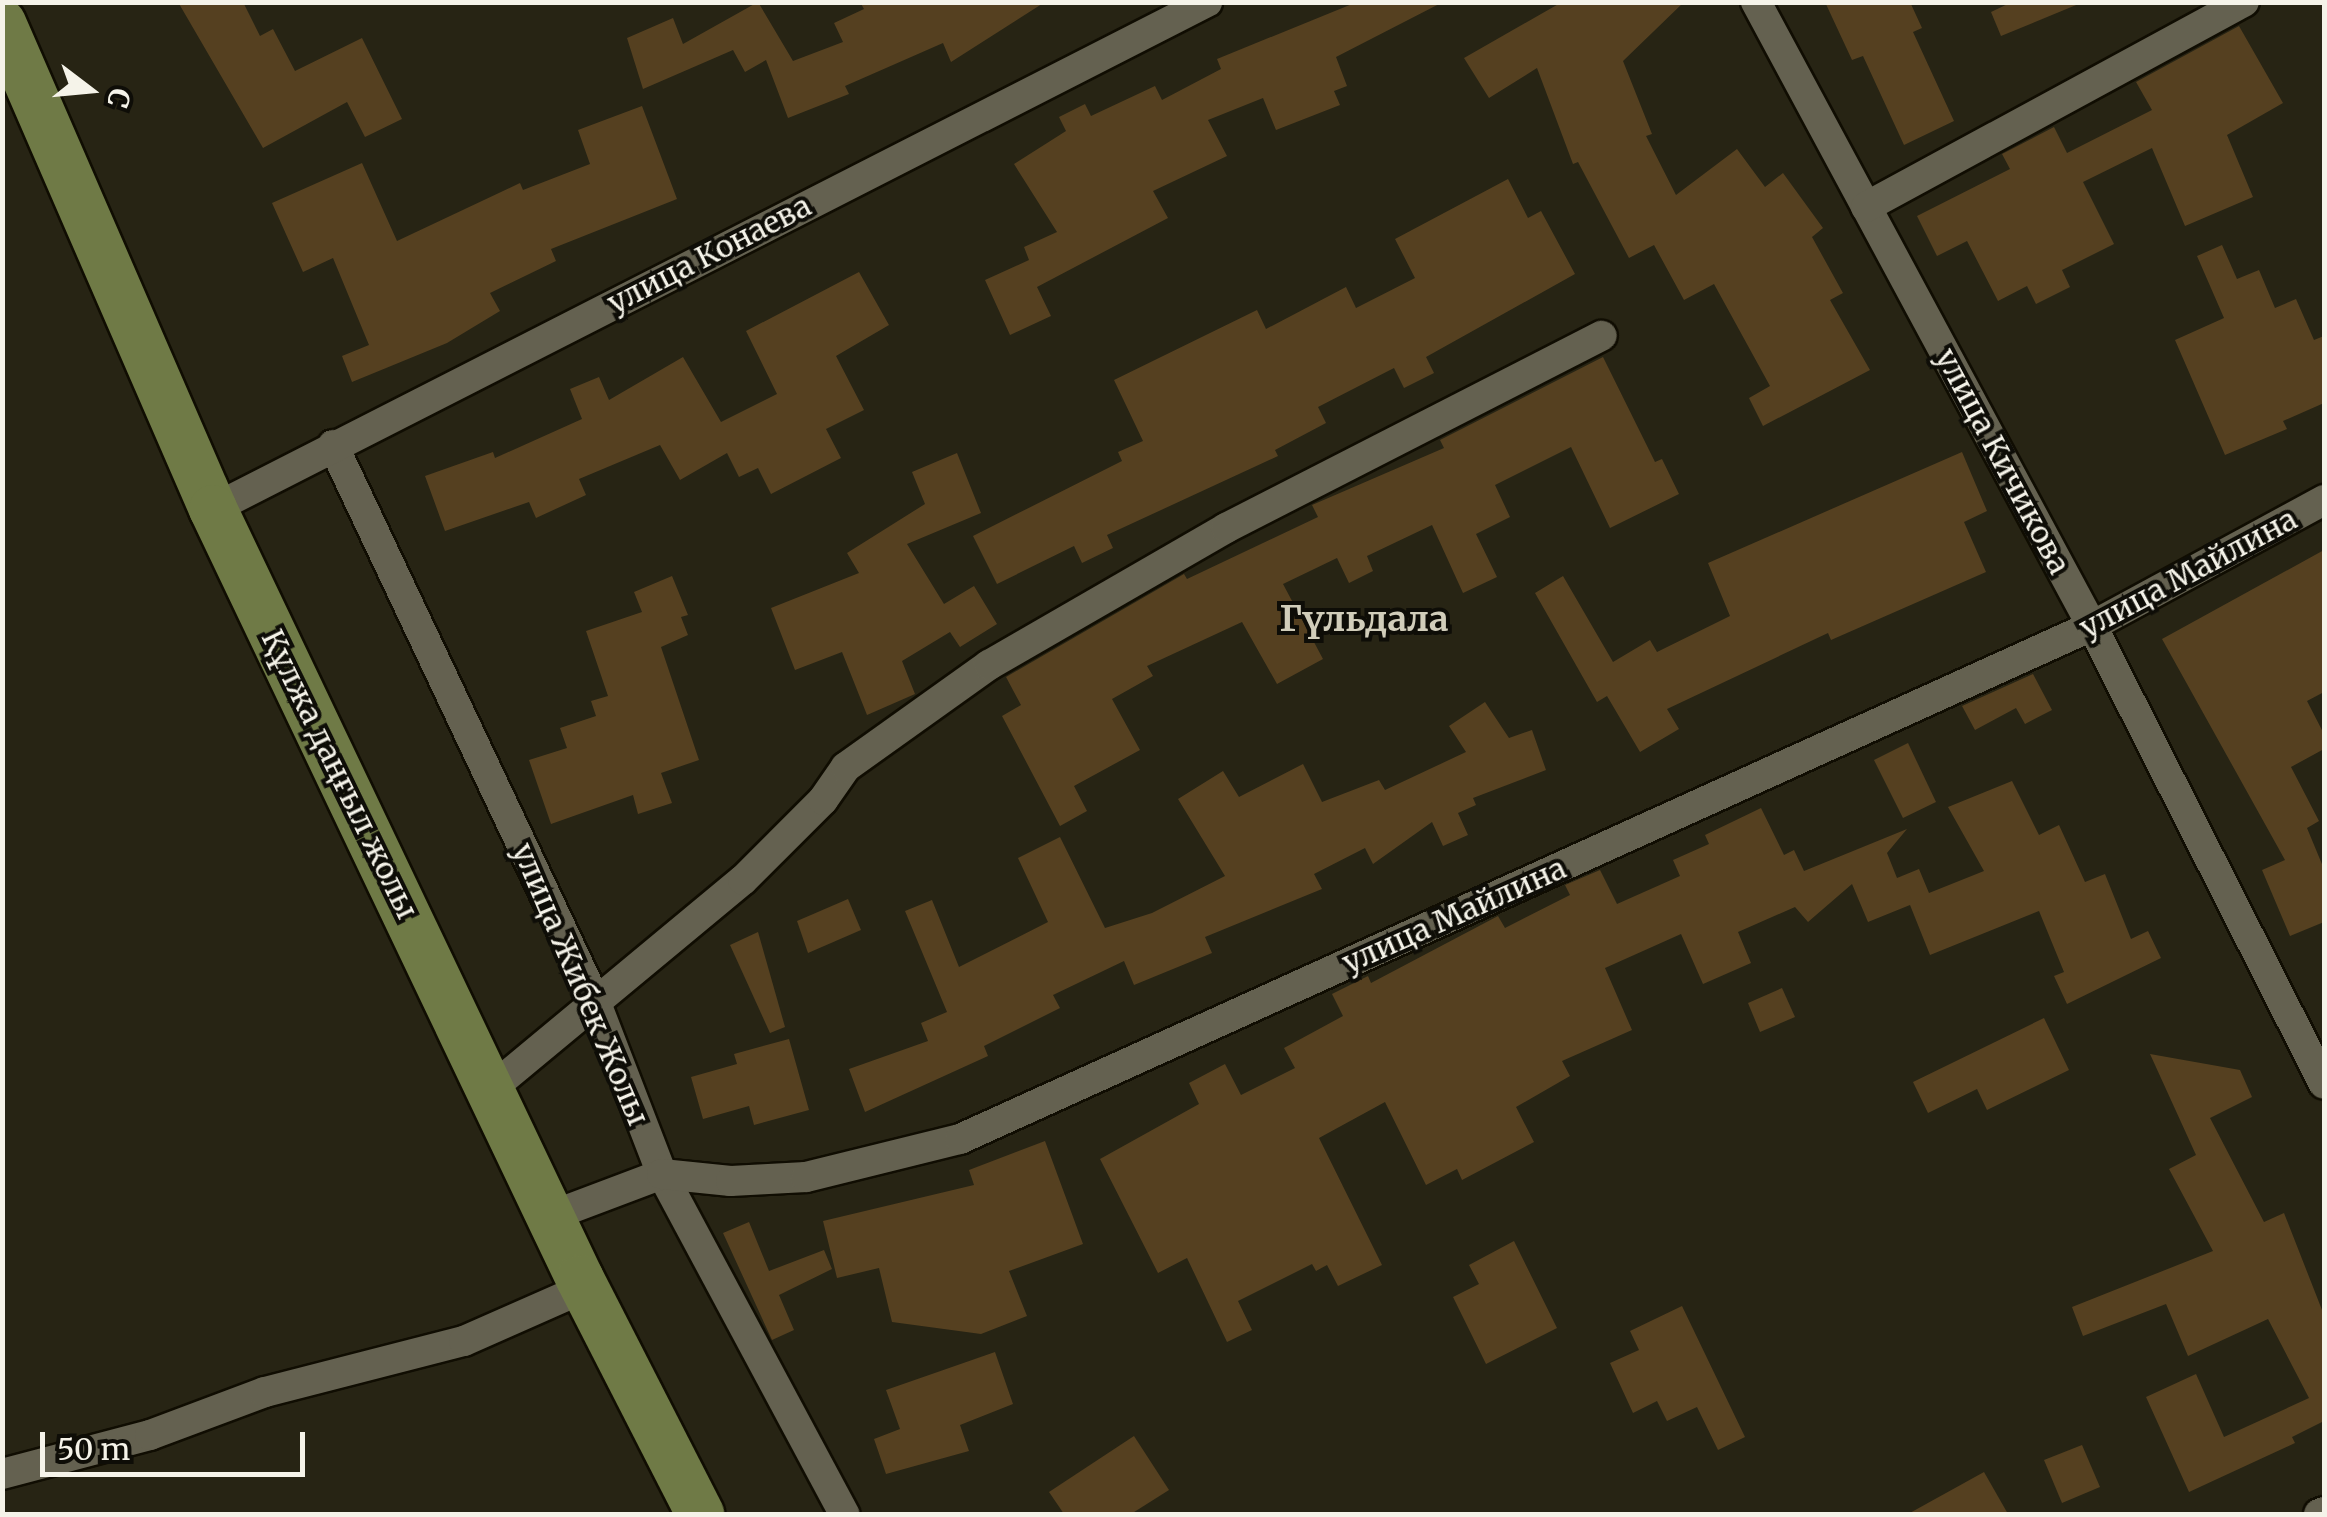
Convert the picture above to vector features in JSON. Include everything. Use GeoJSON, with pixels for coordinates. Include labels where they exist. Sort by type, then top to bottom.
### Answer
{"type":"FeatureCollection","features":[{"type":"Feature","properties":{"kind":"main road","name":"Құлжа даңғыл жолы"},"geometry":{"type":"LineString","coordinates":[[2,23],[214,509],[584,1288],[700,1514]]}},
{"type":"Feature","properties":{"kind":"street","name":"улица Конаева"},"geometry":{"type":"LineString","coordinates":[[214,509],[332,445],[1207,2]]}},
{"type":"Feature","properties":{"kind":"street","name":"улица Кичикова"},"geometry":{"type":"LineString","coordinates":[[1756,2],[2092,626],[2324,1084]]}},
{"type":"Feature","properties":{"kind":"street"},"geometry":{"type":"LineString","coordinates":[[1866,206],[2244,2]]}},
{"type":"Feature","properties":{"kind":"street"},"geometry":{"type":"LineString","coordinates":[[491,1089],[594,998],[743,880],[813,812],[846,767],[989,665],[1226,528],[1602,336]]}},
{"type":"Feature","properties":{"kind":"street","name":"улица Жибек Жолы"},"geometry":{"type":"LineString","coordinates":[[332,445],[594,998],[662,1174],[844,1514]]}},
{"type":"Feature","properties":{"kind":"street","name":"улица Майлина"},"geometry":{"type":"LineString","coordinates":[[551,1216],[662,1174],[731,1181],[806,1177],[960,1139],[2092,626],[2324,500]]}},
{"type":"Feature","properties":{"kind":"street"},"geometry":{"type":"LineString","coordinates":[[2,1474],[150,1435],[265,1392],[464,1341],[584,1288]]}},
{"type":"Feature","properties":{"kind":"building"},"geometry":{"type":"Polygon","coordinates":[[[178,2],[243,2],[260,36],[273,29],[295,71],[362,38],[402,119],[365,137],[347,102],[263,148],[178,2]]]}},
{"type":"Feature","properties":{"kind":"building"},"geometry":{"type":"Polygon","coordinates":[[[758,2],[793,61],[843,42],[834,23],[864,9],[860,2],[1045,2],[951,62],[943,43],[845,86],[849,94],[788,118],[766,60],[745,72],[733,50],[643,89],[627,38],[673,18],[683,44],[758,2]]]}},
{"type":"Feature","properties":{"kind":"building"},"geometry":{"type":"Polygon","coordinates":[[[1357,2],[1443,2],[1336,57],[1347,86],[1334,91],[1340,105],[1276,130],[1263,98],[1208,120],[1227,156],[1153,191],[1168,218],[1037,287],[1051,316],[1010,335],[985,280],[1029,260],[1024,247],[1057,232],[1014,164],[1066,131],[1059,117],[1085,104],[1091,116],[1155,86],[1162,100],[1221,69],[1217,59],[1357,2]]]}},
{"type":"Feature","properties":{"kind":"building"},"geometry":{"type":"Polygon","coordinates":[[[1562,2],[1684,2],[1623,61],[1652,134],[1646,136],[1676,195],[1737,149],[1765,187],[1783,173],[1823,228],[1812,237],[1843,293],[1830,300],[1870,370],[1763,426],[1749,398],[1770,386],[1714,284],[1684,300],[1654,245],[1629,258],[1578,162],[1573,164],[1537,68],[1489,98],[1464,58],[1562,2]]]}},
{"type":"Feature","properties":{"kind":"building"},"geometry":{"type":"Polygon","coordinates":[[[1825,2],[1910,2],[1922,28],[1913,32],[1954,121],[1904,145],[1863,56],[1852,60],[1825,2]]]}},
{"type":"Feature","properties":{"kind":"building"},"geometry":{"type":"Polygon","coordinates":[[[2012,2],[2081,3],[2001,36],[1991,12],[2012,2]]]}},
{"type":"Feature","properties":{"kind":"building"},"geometry":{"type":"Polygon","coordinates":[[[2239,26],[2283,103],[2227,135],[2253,197],[2185,226],[2152,148],[2083,182],[2114,244],[2062,270],[2070,287],[2036,304],[2027,286],[1998,301],[1967,241],[1937,256],[1917,216],[2010,169],[2002,154],[2054,127],[2067,153],[2152,110],[2136,82],[2239,26]]]}},
{"type":"Feature","properties":{"kind":"building"},"geometry":{"type":"Polygon","coordinates":[[[642,106],[677,199],[551,249],[556,261],[490,293],[500,311],[447,343],[352,382],[342,356],[369,345],[333,258],[303,272],[272,203],[362,163],[397,241],[520,183],[523,190],[590,164],[578,130],[642,106]]]}},
{"type":"Feature","properties":{"kind":"building"},"geometry":{"type":"Polygon","coordinates":[[[1508,179],[1528,218],[1541,211],[1575,274],[1426,357],[1434,373],[1404,388],[1394,368],[1318,407],[1326,423],[1275,450],[1278,456],[1107,535],[1113,548],[1082,563],[1074,546],[997,584],[973,536],[1122,461],[1118,452],[1143,441],[1114,380],[1257,310],[1266,329],[1346,287],[1356,308],[1415,278],[1395,239],[1508,179]]]}},
{"type":"Feature","properties":{"kind":"building"},"geometry":{"type":"Polygon","coordinates":[[[2222,245],[2237,279],[2259,270],[2275,308],[2296,299],[2314,340],[2324,336],[2324,403],[2283,421],[2287,429],[2225,455],[2175,340],[2224,318],[2197,256],[2222,245]]]}},
{"type":"Feature","properties":{"kind":"building"},"geometry":{"type":"Polygon","coordinates":[[[859,272],[889,325],[836,356],[864,410],[826,429],[841,458],[771,494],[758,468],[739,477],[727,453],[680,480],[660,445],[579,479],[586,495],[536,518],[529,502],[445,531],[425,476],[493,452],[495,458],[582,419],[570,389],[599,377],[609,400],[683,357],[721,422],[777,394],[746,331],[859,272]]]}},
{"type":"Feature","properties":{"kind":"building"},"geometry":{"type":"Polygon","coordinates":[[[1603,357],[1655,462],[1662,459],[1679,494],[1610,528],[1571,447],[1495,485],[1510,517],[1476,534],[1497,577],[1463,593],[1432,525],[1367,556],[1373,571],[1349,583],[1337,558],[1283,584],[1323,659],[1277,684],[1242,622],[1147,666],[1153,676],[1112,699],[1140,750],[1074,786],[1087,811],[1060,826],[1002,716],[1021,705],[1006,677],[1184,574],[1187,579],[1318,517],[1312,505],[1444,448],[1440,440],[1603,357]]]}},
{"type":"Feature","properties":{"kind":"building"},"geometry":{"type":"Polygon","coordinates":[[[1962,452],[1987,511],[1964,522],[1986,572],[1831,640],[1828,633],[1667,709],[1679,729],[1640,752],[1607,696],[1597,702],[1535,593],[1563,576],[1613,662],[1650,640],[1657,652],[1730,616],[1708,563],[1962,452]]]}},
{"type":"Feature","properties":{"kind":"building"},"geometry":{"type":"Polygon","coordinates":[[[957,453],[981,513],[907,544],[944,604],[974,586],[997,624],[960,647],[950,632],[902,661],[915,694],[867,715],[842,652],[795,670],[771,608],[859,573],[847,553],[925,504],[912,472],[957,453]]]}},
{"type":"Feature","properties":{"kind":"building"},"geometry":{"type":"Polygon","coordinates":[[[2324,550],[2324,692],[2307,701],[2324,734],[2324,749],[2291,767],[2319,821],[2307,828],[2324,869],[2324,922],[2290,936],[2262,870],[2285,860],[2162,639],[2324,550]]]}},
{"type":"Feature","properties":{"kind":"building"},"geometry":{"type":"Polygon","coordinates":[[[672,576],[688,615],[681,617],[688,635],[661,647],[699,760],[661,773],[672,803],[638,814],[633,795],[551,824],[529,760],[567,748],[560,728],[596,716],[591,701],[608,696],[586,631],[642,612],[634,592],[672,576]]]}},
{"type":"Feature","properties":{"kind":"building"},"geometry":{"type":"Polygon","coordinates":[[[2033,674],[2052,710],[2025,724],[2016,708],[1975,730],[1962,706],[2033,674]]]}},
{"type":"Feature","properties":{"kind":"building"},"geometry":{"type":"Polygon","coordinates":[[[1485,702],[1509,738],[1532,730],[1546,770],[1473,798],[1476,805],[1458,813],[1468,835],[1443,846],[1432,822],[1373,864],[1365,848],[1314,874],[1322,889],[1205,937],[1212,953],[1134,985],[1124,961],[1053,995],[1060,1008],[984,1046],[988,1056],[865,1112],[849,1069],[928,1041],[921,1023],[947,1012],[905,911],[932,900],[959,967],[1048,922],[1018,858],[1060,837],[1105,928],[1152,913],[1225,876],[1178,799],[1223,771],[1239,797],[1303,764],[1322,802],[1379,780],[1385,790],[1466,752],[1449,726],[1485,702]]]}},
{"type":"Feature","properties":{"kind":"building"},"geometry":{"type":"Polygon","coordinates":[[[1908,743],[1936,802],[1903,818],[1874,760],[1908,743]]]}},
{"type":"Feature","properties":{"kind":"building"},"geometry":{"type":"Polygon","coordinates":[[[2012,781],[2039,835],[2059,825],[2085,882],[2105,874],[2131,939],[2148,931],[2161,958],[2067,1004],[2054,976],[2064,972],[2039,911],[1930,955],[1910,905],[1868,922],[1852,884],[1808,922],[1795,907],[1738,932],[1751,963],[1703,984],[1681,934],[1605,968],[1632,1030],[1562,1061],[1570,1076],[1516,1107],[1534,1142],[1462,1180],[1457,1169],[1426,1185],[1385,1102],[1319,1138],[1382,1265],[1338,1286],[1327,1265],[1316,1271],[1312,1264],[1238,1301],[1252,1330],[1227,1342],[1187,1258],[1158,1273],[1100,1159],[1199,1104],[1189,1083],[1225,1064],[1241,1095],[1295,1068],[1284,1048],[1343,1016],[1332,994],[1368,976],[1371,983],[1498,916],[1505,928],[1570,895],[1565,885],[1600,870],[1617,904],[1680,876],[1673,860],[1709,844],[1705,835],[1761,808],[1784,855],[1794,850],[1804,871],[1907,829],[1887,853],[1897,878],[1919,869],[1929,893],[1984,871],[1948,807],[2012,781]]]}},
{"type":"Feature","properties":{"kind":"building"},"geometry":{"type":"Polygon","coordinates":[[[848,899],[861,930],[808,953],[797,921],[848,899]]]}},
{"type":"Feature","properties":{"kind":"building"},"geometry":{"type":"Polygon","coordinates":[[[758,932],[785,1027],[770,1033],[730,945],[758,932]]]}},
{"type":"Feature","properties":{"kind":"building"},"geometry":{"type":"Polygon","coordinates":[[[1782,988],[1795,1017],[1760,1032],[1748,1003],[1782,988]]]}},
{"type":"Feature","properties":{"kind":"building"},"geometry":{"type":"Polygon","coordinates":[[[2044,1018],[2069,1070],[1987,1110],[1977,1089],[1928,1113],[1913,1082],[2044,1018]]]}},
{"type":"Feature","properties":{"kind":"building"},"geometry":{"type":"Polygon","coordinates":[[[789,1039],[809,1110],[754,1125],[749,1106],[703,1119],[691,1077],[737,1064],[734,1054],[789,1039]]]}},
{"type":"Feature","properties":{"kind":"building"},"geometry":{"type":"Polygon","coordinates":[[[2150,1054],[2240,1070],[2252,1097],[2210,1118],[2264,1222],[2284,1213],[2324,1315],[2324,1428],[2322,1422],[2292,1437],[2295,1443],[2189,1492],[2146,1397],[2196,1374],[2224,1437],[2309,1398],[2268,1319],[2188,1356],[2166,1304],[2083,1336],[2072,1307],[2213,1251],[2169,1169],[2196,1155],[2150,1054]]]}},
{"type":"Feature","properties":{"kind":"building"},"geometry":{"type":"Polygon","coordinates":[[[1045,1141],[1083,1244],[1009,1271],[1027,1316],[981,1334],[892,1322],[879,1268],[837,1278],[823,1221],[974,1185],[969,1170],[1045,1141]]]}},
{"type":"Feature","properties":{"kind":"building"},"geometry":{"type":"Polygon","coordinates":[[[749,1222],[769,1271],[824,1250],[832,1269],[779,1295],[794,1330],[772,1340],[723,1233],[749,1222]]]}},
{"type":"Feature","properties":{"kind":"building"},"geometry":{"type":"Polygon","coordinates":[[[1514,1241],[1557,1328],[1486,1364],[1453,1297],[1479,1284],[1469,1265],[1514,1241]]]}},
{"type":"Feature","properties":{"kind":"building"},"geometry":{"type":"Polygon","coordinates":[[[1682,1306],[1745,1437],[1718,1450],[1697,1407],[1667,1421],[1657,1401],[1633,1413],[1610,1363],[1639,1350],[1630,1331],[1682,1306]]]}},
{"type":"Feature","properties":{"kind":"building"},"geometry":{"type":"Polygon","coordinates":[[[995,1352],[1013,1404],[960,1425],[969,1451],[886,1474],[874,1439],[900,1429],[886,1390],[995,1352]]]}},
{"type":"Feature","properties":{"kind":"building"},"geometry":{"type":"Polygon","coordinates":[[[1134,1436],[1169,1490],[1131,1514],[1064,1514],[1049,1492],[1134,1436]]]}},
{"type":"Feature","properties":{"kind":"building"},"geometry":{"type":"Polygon","coordinates":[[[2082,1445],[2100,1487],[2062,1503],[2044,1460],[2082,1445]]]}},
{"type":"Feature","properties":{"kind":"building"},"geometry":{"type":"Polygon","coordinates":[[[1984,1472],[2008,1514],[1908,1514],[1984,1472]]]}},
{"type":"Feature","properties":{"kind":"district","name":"Гүльдала"},"geometry":{"type":"Point","coordinates":[1364,619]}}]}
